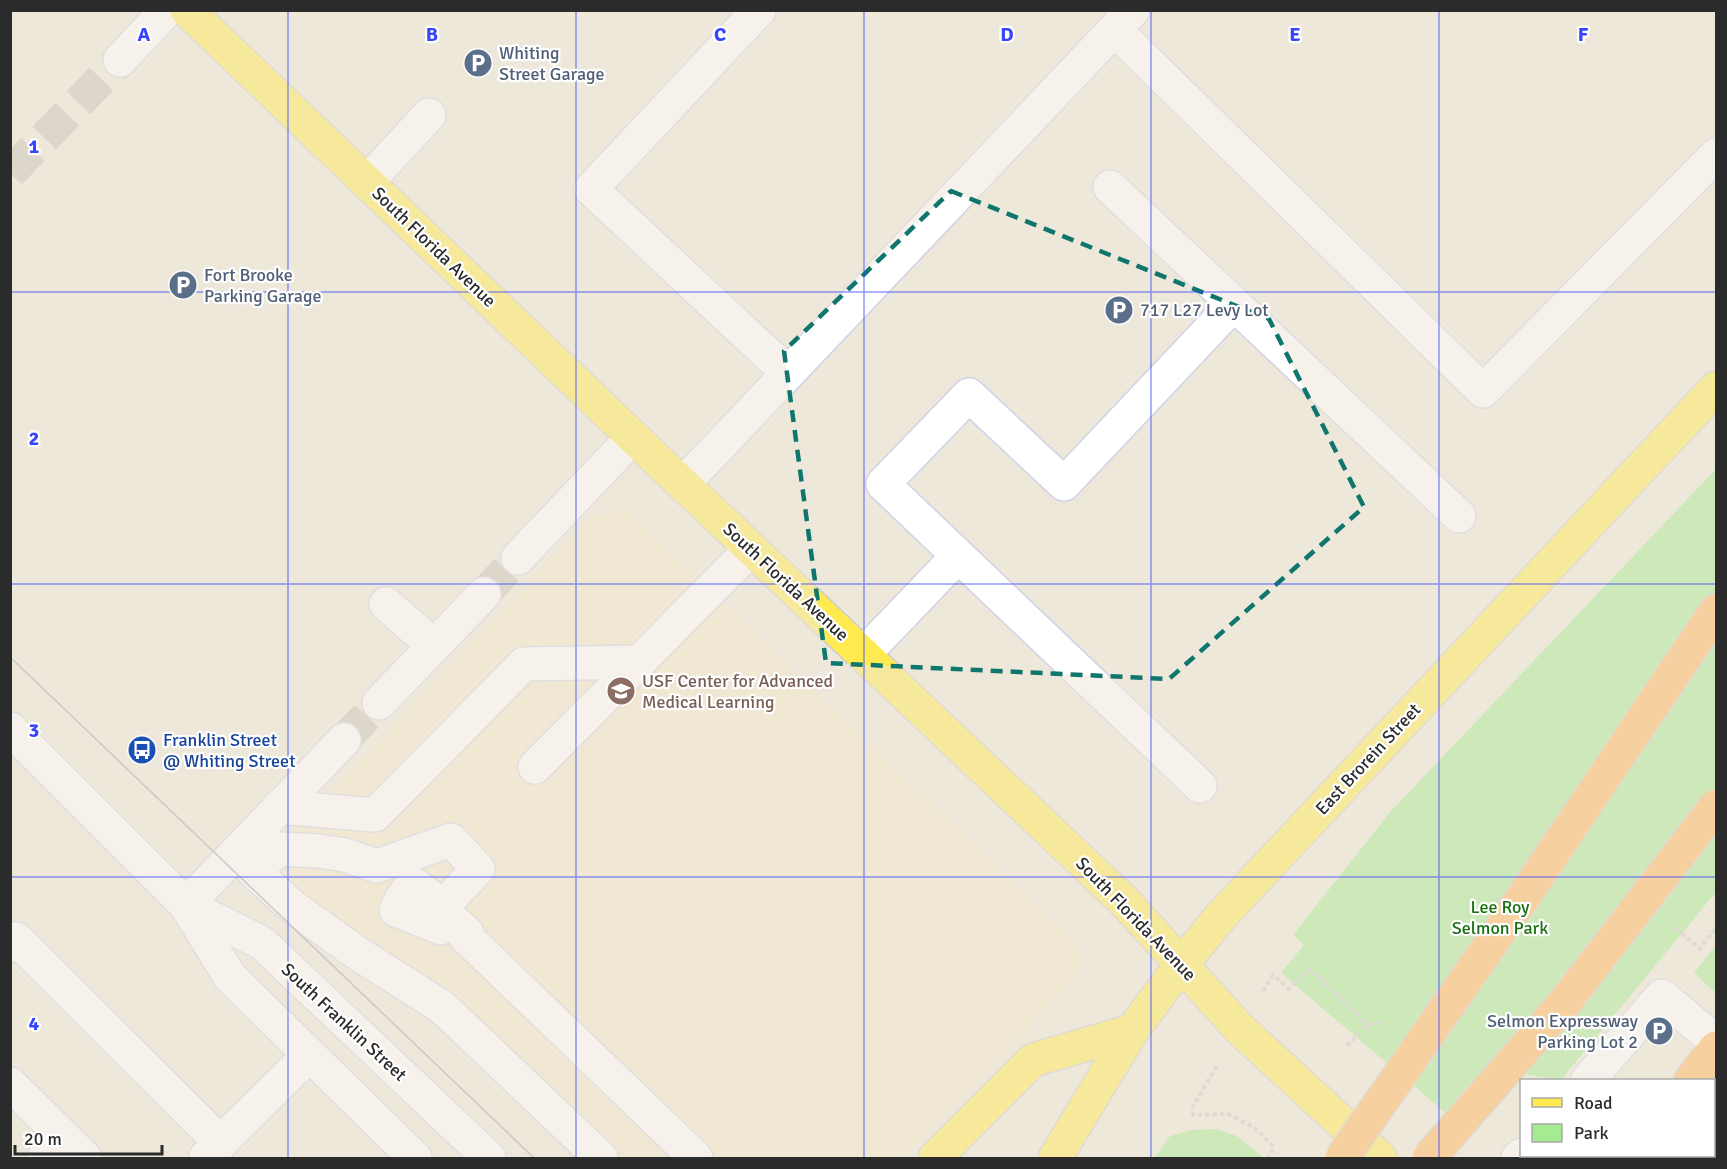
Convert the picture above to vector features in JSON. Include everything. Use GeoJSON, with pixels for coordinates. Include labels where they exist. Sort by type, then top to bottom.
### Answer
{"type":"FeatureCollection","features":[{"type":"Feature","properties":{"kind":"highway"},"geometry":{"type":"LineString","coordinates":[[1342,1158],[1522,899],[1716,611]]}},
{"type":"Feature","properties":{"kind":"highway"},"geometry":{"type":"LineString","coordinates":[[1429,1158],[1565,1002],[1716,806]]}},
{"type":"Feature","properties":{"kind":"highway"},"geometry":{"type":"LineString","coordinates":[[1692,1079],[1716,1048]]}},
{"type":"Feature","properties":{"kind":"main road","name":"South Florida Avenue"},"geometry":{"type":"LineString","coordinates":[[187,10],[633,437],[1125,902],[1239,1028],[1380,1158]]}},
{"type":"Feature","properties":{"kind":"main road","name":"East Brorein Street"},"geometry":{"type":"LineString","coordinates":[[1055,1158],[1132,1031],[1222,915],[1716,388]]}},
{"type":"Feature","properties":{"kind":"main road"},"geometry":{"type":"LineString","coordinates":[[935,1158],[1033,1060],[1132,1031]]}},
{"type":"Feature","properties":{"kind":"street"},"geometry":{"type":"LineString","coordinates":[[120,60],[167,10]]}},
{"type":"Feature","properties":{"kind":"street"},"geometry":{"type":"LineString","coordinates":[[759,10],[591,189],[788,373]]}},
{"type":"Feature","properties":{"kind":"street"},"geometry":{"type":"LineString","coordinates":[[683,484],[1124,20],[1483,391],[1716,155]]}},
{"type":"Feature","properties":{"kind":"street"},"geometry":{"type":"LineString","coordinates":[[367,182],[429,115]]}},
{"type":"Feature","properties":{"kind":"street"},"geometry":{"type":"LineString","coordinates":[[1110,187],[1459,516]]}},
{"type":"Feature","properties":{"kind":"street"},"geometry":{"type":"LineString","coordinates":[[1200,786],[883,484],[969,395],[1064,484],[1234,304]]}},
{"type":"Feature","properties":{"kind":"street"},"geometry":{"type":"LineString","coordinates":[[518,558],[633,437]]}},
{"type":"Feature","properties":{"kind":"street"},"geometry":{"type":"LineString","coordinates":[[536,767],[751,549]]}},
{"type":"Feature","properties":{"kind":"street"},"geometry":{"type":"LineString","coordinates":[[863,655],[958,556]]}},
{"type":"Feature","properties":{"kind":"street"},"geometry":{"type":"LineString","coordinates":[[379,703],[484,594]]}},
{"type":"Feature","properties":{"kind":"street"},"geometry":{"type":"LineString","coordinates":[[386,604],[434,646]]}},
{"type":"Feature","properties":{"kind":"street"},"geometry":{"type":"LineString","coordinates":[[279,807],[375,815],[524,664],[639,662]]}},
{"type":"Feature","properties":{"kind":"street","name":"South Franklin Street"},"geometry":{"type":"LineString","coordinates":[[10,729],[186,905],[230,977],[415,1158]]}},
{"type":"Feature","properties":{"kind":"street"},"geometry":{"type":"LineString","coordinates":[[186,905],[344,740]]}},
{"type":"Feature","properties":{"kind":"street"},"geometry":{"type":"LineString","coordinates":[[601,1158],[442,1007],[357,953],[293,907],[253,871],[280,849],[345,855],[377,866],[451,840],[478,869],[443,906],[413,884],[396,909],[441,928],[450,918],[467,933],[465,936],[696,1158]]}},
{"type":"Feature","properties":{"kind":"street","name":"South Franklin Street"},"geometry":{"type":"LineString","coordinates":[[186,905],[262,943],[489,1158]]}},
{"type":"Feature","properties":{"kind":"street"},"geometry":{"type":"LineString","coordinates":[[10,945],[16,939],[213,1151],[309,1055]]}},
{"type":"Feature","properties":{"kind":"street"},"geometry":{"type":"LineString","coordinates":[[1589,1079],[1662,996],[1716,1042]]}},
{"type":"Feature","properties":{"kind":"street"},"geometry":{"type":"LineString","coordinates":[[10,1084],[65,1152]]}},
{"type":"Feature","properties":{"kind":"path"},"geometry":{"type":"LineString","coordinates":[[1675,927],[1700,949],[1716,928]]}},
{"type":"Feature","properties":{"kind":"path"},"geometry":{"type":"LineString","coordinates":[[1347,1046],[1367,1025]]}},
{"type":"Feature","properties":{"kind":"path"},"geometry":{"type":"LineString","coordinates":[[1193,1106],[1193,1115],[1228,1114],[1255,1128],[1274,1147],[1268,1158]]}},
{"type":"Feature","properties":{"kind":"highlighted area"},"geometry":{"type":"Polygon","coordinates":[[[951,191],[1269,319],[1364,507],[1169,679],[826,663],[784,351],[951,191]]]}},
{"type":"Feature","properties":{"kind":"shaded area","name":"USF Center for Advanced Medical Learning"},"geometry":{"type":"Polygon","coordinates":[[[617,510],[632,515],[1080,947],[1084,964],[1075,979],[902,1158],[601,1158],[357,953],[265,862],[588,520],[617,510]]]}},
{"type":"Feature","properties":{"kind":"green space","name":"Lee Roy Selmon Park"},"geometry":{"type":"Polygon","coordinates":[[[1716,469],[1716,892],[1562,1079],[1489,1069],[1448,1115],[1281,973],[1304,945],[1293,935],[1391,811],[1716,469]]]}},
{"type":"Feature","properties":{"kind":"green space"},"geometry":{"type":"Polygon","coordinates":[[[1716,945],[1716,993],[1694,973],[1716,945]]]}},
{"type":"Feature","properties":{"kind":"green space"},"geometry":{"type":"Polygon","coordinates":[[[1217,1129],[1237,1136],[1264,1158],[1154,1158],[1170,1136],[1192,1130],[1217,1129]]]}},
{"type":"Feature","properties":{"kind":"tunnel"},"geometry":{"type":"LineString","coordinates":[[10,173],[120,60]]}},
{"type":"Feature","properties":{"kind":"tunnel"},"geometry":{"type":"LineString","coordinates":[[484,594],[518,558]]}},
{"type":"Feature","properties":{"kind":"tunnel"},"geometry":{"type":"LineString","coordinates":[[344,740],[379,703]]}},
{"type":"Feature","properties":{"kind":"tram line"},"geometry":{"type":"LineString","coordinates":[[10,657],[534,1158]]}},
{"type":"Feature","properties":{"kind":"place","name":"Whiting Street Garage"},"geometry":{"type":"Point","coordinates":[478,63]}},
{"type":"Feature","properties":{"kind":"place","name":"Fort Brooke Parking Garage"},"geometry":{"type":"Point","coordinates":[183,285]}},
{"type":"Feature","properties":{"kind":"place","name":"717 L27 Levy Lot"},"geometry":{"type":"Point","coordinates":[1119,310]}},
{"type":"Feature","properties":{"kind":"place","name":"USF Center for Advanced Medical Learning"},"geometry":{"type":"Point","coordinates":[621,691]}},
{"type":"Feature","properties":{"kind":"place","name":"Franklin Street @ Whiting Street"},"geometry":{"type":"Point","coordinates":[142,750]}},
{"type":"Feature","properties":{"kind":"place","name":"Selmon Expressway Parking Lot 2"},"geometry":{"type":"Point","coordinates":[1659,1031]}}]}
